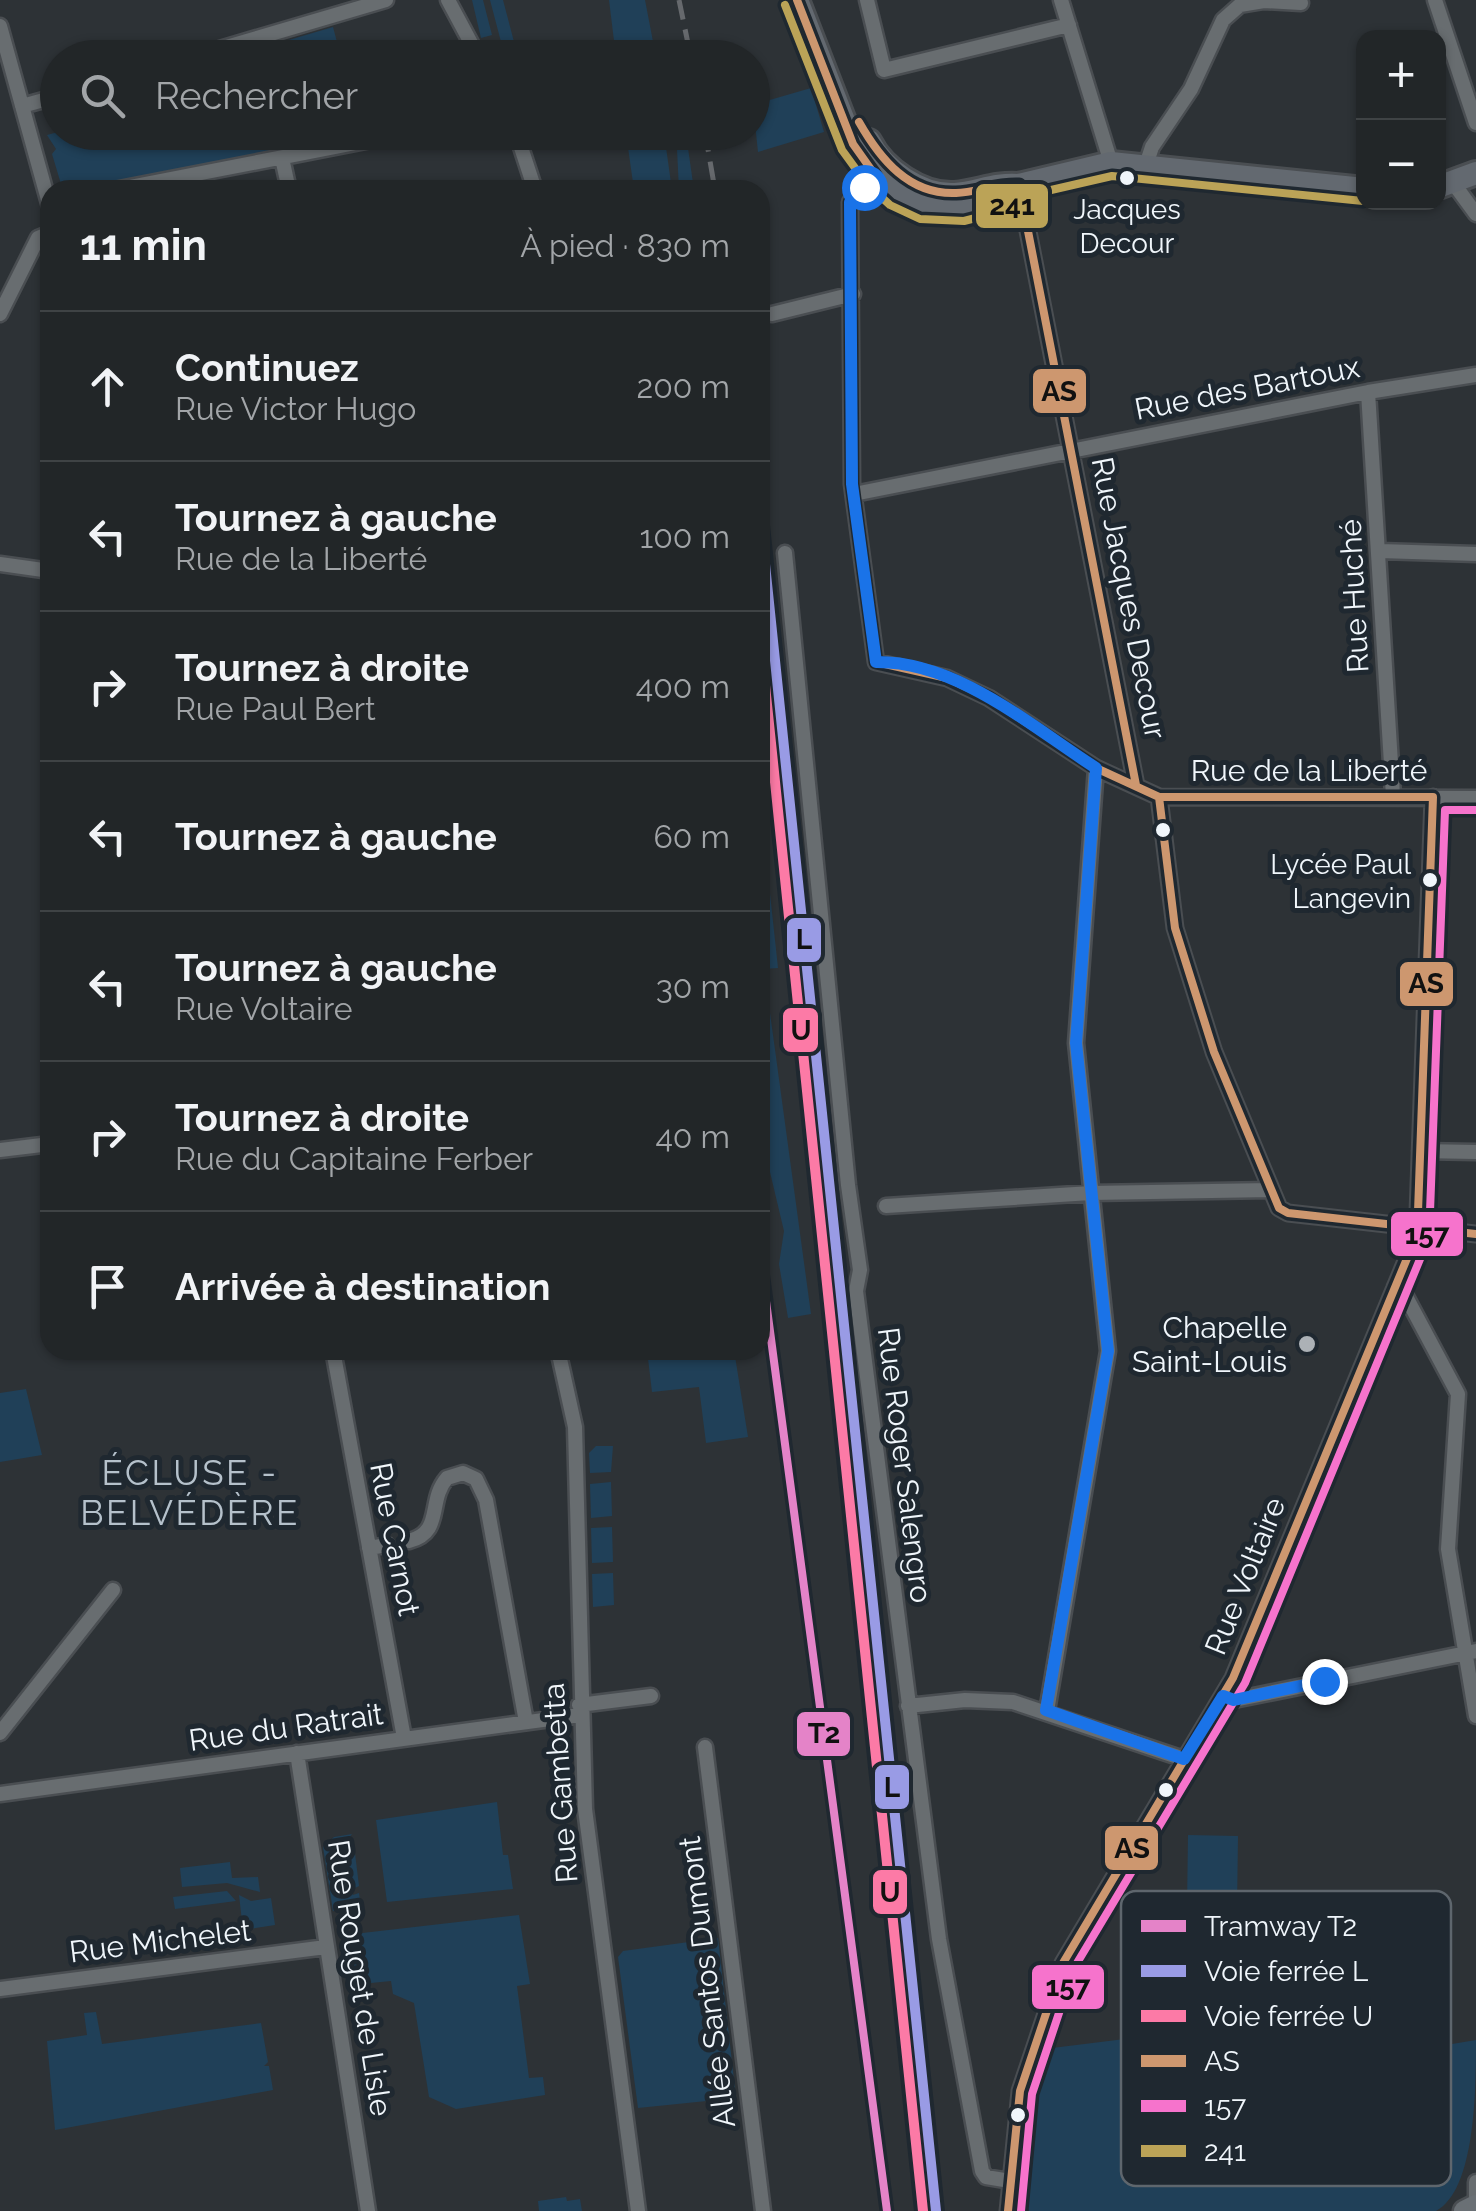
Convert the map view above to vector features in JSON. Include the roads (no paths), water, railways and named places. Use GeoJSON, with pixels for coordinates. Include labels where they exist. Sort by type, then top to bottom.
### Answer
{"type":"FeatureCollection","features":[{"type":"Feature","properties":{"kind":"main road"},"geometry":{"type":"LineString","coordinates":[[797,0],[853,144],[875,175],[898,196],[938,211],[1002,198],[1019,185]]}},
{"type":"Feature","properties":{"kind":"main road"},"geometry":{"type":"LineString","coordinates":[[810,0],[872,148],[891,168],[924,188],[953,194],[997,183],[1019,185],[1110,162],[1356,188]]}},
{"type":"Feature","properties":{"kind":"main road"},"geometry":{"type":"LineString","coordinates":[[1446,186],[1476,172]]}},
{"type":"Feature","properties":{"kind":"street"},"geometry":{"type":"LineString","coordinates":[[250,40],[386,0]]}},
{"type":"Feature","properties":{"kind":"street"},"geometry":{"type":"LineString","coordinates":[[448,0],[469,40]]}},
{"type":"Feature","properties":{"kind":"street"},"geometry":{"type":"LineString","coordinates":[[867,0],[884,70],[1068,26]]}},
{"type":"Feature","properties":{"kind":"street"},"geometry":{"type":"LineString","coordinates":[[1061,0],[1110,162]]}},
{"type":"Feature","properties":{"kind":"street"},"geometry":{"type":"LineString","coordinates":[[1435,0],[1476,123]]}},
{"type":"Feature","properties":{"kind":"street"},"geometry":{"type":"LineString","coordinates":[[1146,165],[1152,147],[1192,88],[1223,20],[1240,5],[1264,1],[1301,4]]}},
{"type":"Feature","properties":{"kind":"street"},"geometry":{"type":"LineString","coordinates":[[0,26],[43,180]]}},
{"type":"Feature","properties":{"kind":"street"},"geometry":{"type":"LineString","coordinates":[[22,106],[40,101]]}},
{"type":"Feature","properties":{"kind":"street"},"geometry":{"type":"LineString","coordinates":[[166,180],[322,150]]}},
{"type":"Feature","properties":{"kind":"street"},"geometry":{"type":"LineString","coordinates":[[522,150],[532,180]]}},
{"type":"Feature","properties":{"kind":"street"},"geometry":{"type":"LineString","coordinates":[[282,158],[288,180]]}},
{"type":"Feature","properties":{"kind":"street"},"geometry":{"type":"LineString","coordinates":[[854,494],[850,202],[875,175]]}},
{"type":"Feature","properties":{"kind":"street","name":"Rue Jacques Decour"},"geometry":{"type":"LineString","coordinates":[[1019,185],[1136,786]]}},
{"type":"Feature","properties":{"kind":"street"},"geometry":{"type":"LineString","coordinates":[[1446,186],[1476,214]]}},
{"type":"Feature","properties":{"kind":"street"},"geometry":{"type":"LineString","coordinates":[[0,314],[40,237]]}},
{"type":"Feature","properties":{"kind":"street"},"geometry":{"type":"LineString","coordinates":[[772,314],[853,294]]}},
{"type":"Feature","properties":{"kind":"street","name":"Rue des Bartoux"},"geometry":{"type":"LineString","coordinates":[[854,494],[1368,392],[1476,375]]}},
{"type":"Feature","properties":{"kind":"street","name":"Rue Huché"},"geometry":{"type":"LineString","coordinates":[[1368,392],[1393,796]]}},
{"type":"Feature","properties":{"kind":"street","name":"Rue de la Liberté"},"geometry":{"type":"LineString","coordinates":[[854,494],[876,662],[946,678],[989,698],[1096,768],[1159,796],[1476,798]]}},
{"type":"Feature","properties":{"kind":"street"},"geometry":{"type":"LineString","coordinates":[[1380,551],[1476,554]]}},
{"type":"Feature","properties":{"kind":"street","name":"Rue Roger Salengro"},"geometry":{"type":"LineString","coordinates":[[785,553],[848,1185],[858,1243],[856,1291],[939,1939],[982,2172],[986,2177],[1010,2180]]}},
{"type":"Feature","properties":{"kind":"street"},"geometry":{"type":"LineString","coordinates":[[0,564],[40,570]]}},
{"type":"Feature","properties":{"kind":"street"},"geometry":{"type":"LineString","coordinates":[[1046,1710],[1108,1351],[1076,1043],[1096,768]]}},
{"type":"Feature","properties":{"kind":"street"},"geometry":{"type":"LineString","coordinates":[[1159,796],[1175,928],[1214,1052],[1279,1208],[1288,1213],[1476,1234]]}},
{"type":"Feature","properties":{"kind":"street","name":"Rue Voltaire"},"geometry":{"type":"LineString","coordinates":[[1008,2211],[1020,2091],[1063,1963],[1223,1696],[1417,1228],[1433,797]]}},
{"type":"Feature","properties":{"kind":"street"},"geometry":{"type":"LineString","coordinates":[[0,1150],[40,1145]]}},
{"type":"Feature","properties":{"kind":"street"},"geometry":{"type":"LineString","coordinates":[[1420,1151],[1476,1152]]}},
{"type":"Feature","properties":{"kind":"street"},"geometry":{"type":"LineString","coordinates":[[886,1206],[1092,1193],[1271,1190]]}},
{"type":"Feature","properties":{"kind":"street"},"geometry":{"type":"LineString","coordinates":[[1395,1287],[1403,1290],[1458,1394],[1448,1549],[1470,1651],[1476,1716]]}},
{"type":"Feature","properties":{"kind":"street","name":"Rue Carnot"},"geometry":{"type":"LineString","coordinates":[[335,1360],[404,1738]]}},
{"type":"Feature","properties":{"kind":"street","name":"Rue Gambetta"},"geometry":{"type":"LineString","coordinates":[[560,1360],[575,1426],[579,1710],[585,1810],[638,2211]]}},
{"type":"Feature","properties":{"kind":"street"},"geometry":{"type":"LineString","coordinates":[[408,1541],[422,1538],[432,1528],[438,1490],[446,1478],[462,1473],[476,1480],[486,1500],[526,1722]]}},
{"type":"Feature","properties":{"kind":"street"},"geometry":{"type":"LineString","coordinates":[[369,1548],[388,1544]]}},
{"type":"Feature","properties":{"kind":"street"},"geometry":{"type":"LineString","coordinates":[[0,1733],[113,1590]]}},
{"type":"Feature","properties":{"kind":"street"},"geometry":{"type":"LineString","coordinates":[[1223,1696],[1234,1700],[1470,1651]]}},
{"type":"Feature","properties":{"kind":"street","name":"Rue du Ratrait"},"geometry":{"type":"LineString","coordinates":[[0,1794],[526,1722],[651,1696]]}},
{"type":"Feature","properties":{"kind":"street"},"geometry":{"type":"LineString","coordinates":[[908,1706],[993,1699],[1046,1710],[1184,1759]]}},
{"type":"Feature","properties":{"kind":"street","name":"Allée Santos Dumont"},"geometry":{"type":"LineString","coordinates":[[705,1747],[762,2211]]}},
{"type":"Feature","properties":{"kind":"street","name":"Rue Rouget de Lisle"},"geometry":{"type":"LineString","coordinates":[[296,1753],[368,2211]]}},
{"type":"Feature","properties":{"kind":"street","name":"Rue Michelet"},"geometry":{"type":"LineString","coordinates":[[0,1990],[326,1947]]}},
{"type":"Feature","properties":{"kind":"street"},"geometry":{"type":"LineString","coordinates":[[1464,2211],[1476,2205],[1476,2182]]}},
{"type":"Feature","properties":{"kind":"railway"},"geometry":{"type":"LineString","coordinates":[[679,0],[687,40]]}},
{"type":"Feature","properties":{"kind":"railway"},"geometry":{"type":"LineString","coordinates":[[708,150],[713,180]]}},
{"type":"Feature","properties":{"kind":"railway"},"geometry":{"type":"LineString","coordinates":[[770,701],[852,1516]]}},
{"type":"Feature","properties":{"kind":"tram line","name":"T2"},"geometry":{"type":"LineString","coordinates":[[770,1331],[887,2211]]}},
{"type":"Feature","properties":{"kind":"rail line","name":"L"},"geometry":{"type":"LineString","coordinates":[[770,612],[936,2211]]}},
{"type":"Feature","properties":{"kind":"rail line","name":"U"},"geometry":{"type":"LineString","coordinates":[[770,734],[923,2211]]}},
{"type":"Feature","properties":{"kind":"place","name":"Jacques Decour"},"geometry":{"type":"Point","coordinates":[1127,178]}},
{"type":"Feature","properties":{"kind":"place","name":"Lycée Paul Langevin"},"geometry":{"type":"Point","coordinates":[1430,880]}},
{"type":"Feature","properties":{"kind":"place","name":"Chapelle Saint-Louis"},"geometry":{"type":"Point","coordinates":[1307,1344]}},
{"type":"Feature","properties":{"kind":"district","name":"ÉCLUSE - BELVÉDÈRE"},"geometry":{"type":"Point","coordinates":[190,1492]}}]}
